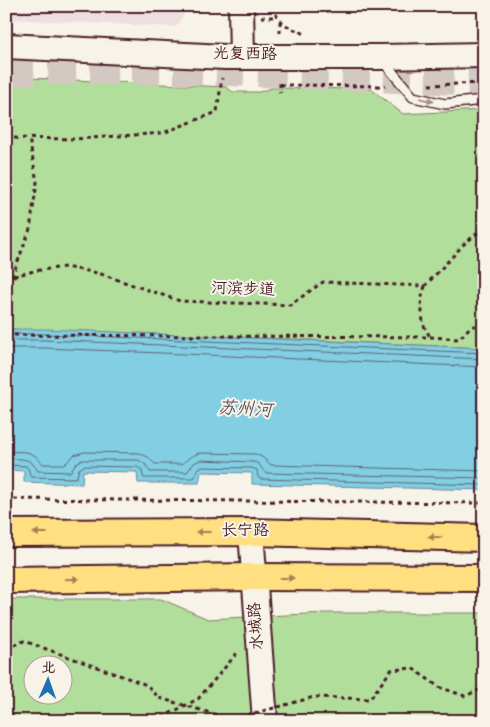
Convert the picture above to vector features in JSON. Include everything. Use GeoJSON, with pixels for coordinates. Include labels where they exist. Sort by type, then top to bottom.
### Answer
{"type":"FeatureCollection","features":[{"type":"Feature","properties":{"kind":"main road","name":"长宁路"},"geometry":{"type":"LineString","coordinates":[[6,533],[251,532],[484,538]]}},
{"type":"Feature","properties":{"kind":"main road"},"geometry":{"type":"LineString","coordinates":[[6,580],[254,577],[484,578]]}},
{"type":"Feature","properties":{"kind":"street"},"geometry":{"type":"LineString","coordinates":[[234,57],[241,6]]}},
{"type":"Feature","properties":{"kind":"street","name":"光复西路"},"geometry":{"type":"LineString","coordinates":[[6,46],[234,57],[484,55]]}},
{"type":"Feature","properties":{"kind":"street","name":"水城路"},"geometry":{"type":"LineString","coordinates":[[251,532],[258,629],[274,713]]}},
{"type":"Feature","properties":{"kind":"lane"},"geometry":{"type":"LineString","coordinates":[[380,57],[413,97],[445,104],[484,100]]}},
{"type":"Feature","properties":{"kind":"path"},"geometry":{"type":"LineString","coordinates":[[272,6],[276,16],[288,28],[308,35]]}},
{"type":"Feature","properties":{"kind":"path"},"geometry":{"type":"LineString","coordinates":[[6,138],[75,139],[164,133],[217,112],[234,57]]}},
{"type":"Feature","properties":{"kind":"path"},"geometry":{"type":"LineString","coordinates":[[12,277],[30,229],[37,182],[30,138]]}},
{"type":"Feature","properties":{"kind":"path"},"geometry":{"type":"LineString","coordinates":[[431,337],[423,324],[421,300],[425,286],[464,244],[484,228]]}},
{"type":"Feature","properties":{"kind":"path","name":"河滨步道"},"geometry":{"type":"LineString","coordinates":[[6,278],[34,270],[64,267],[98,273],[180,301],[290,305],[323,282],[425,286]]}},
{"type":"Feature","properties":{"kind":"path"},"geometry":{"type":"LineString","coordinates":[[6,336],[431,337],[459,339],[471,326],[484,326]]}},
{"type":"Feature","properties":{"kind":"path"},"geometry":{"type":"LineString","coordinates":[[6,499],[484,503]]}},
{"type":"Feature","properties":{"kind":"path"},"geometry":{"type":"LineString","coordinates":[[155,721],[198,699],[258,629]]}},
{"type":"Feature","properties":{"kind":"path"},"geometry":{"type":"LineString","coordinates":[[6,648],[24,641],[146,685],[159,698],[231,719],[274,713],[314,698],[370,699],[391,670],[412,668],[439,687],[465,696],[484,688]]}},
{"type":"Feature","properties":{"kind":"shaded area"},"geometry":{"type":"Polygon","coordinates":[[[6,6],[189,6],[176,27],[6,19],[6,6]]]}},
{"type":"Feature","properties":{"kind":"green space"},"geometry":{"type":"Polygon","coordinates":[[[6,77],[226,87],[233,92],[259,92],[272,88],[371,89],[403,114],[484,110],[484,348],[6,329],[6,77]]]}},
{"type":"Feature","properties":{"kind":"green space"},"geometry":{"type":"Polygon","coordinates":[[[6,599],[161,599],[208,619],[327,613],[484,613],[484,721],[6,721],[6,599]]]}},
{"type":"Feature","properties":{"kind":"water","name":"苏州河"},"geometry":{"type":"Polygon","coordinates":[[[6,329],[45,329],[484,348],[484,490],[252,484],[252,473],[201,472],[199,483],[138,483],[137,472],[83,471],[82,484],[24,482],[24,471],[6,470],[6,329]]]}},
{"type":"Feature","properties":{"kind":"tunnel"},"geometry":{"type":"LineString","coordinates":[[6,72],[199,71],[484,81]]}}]}
